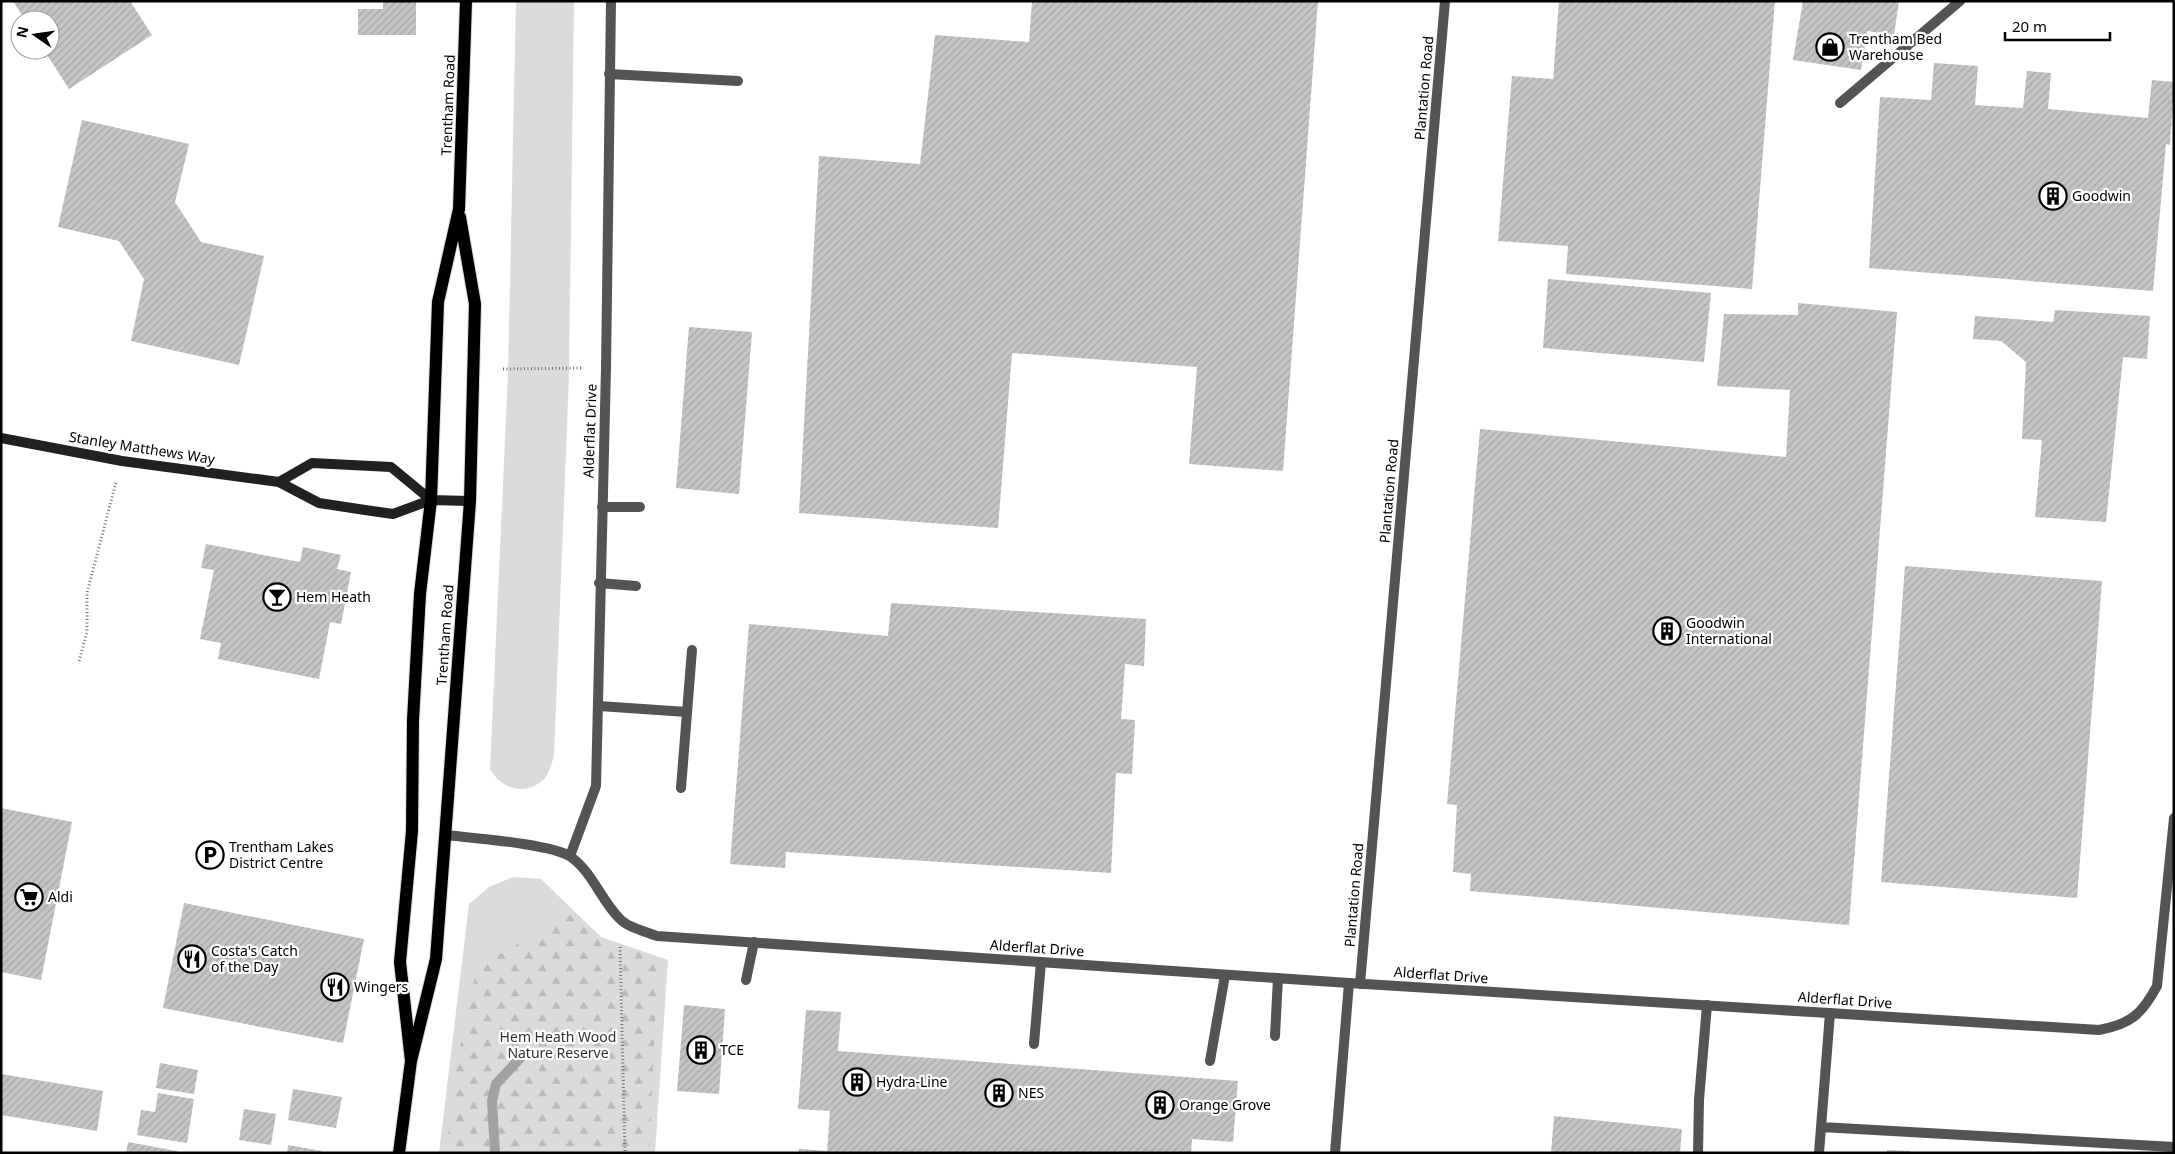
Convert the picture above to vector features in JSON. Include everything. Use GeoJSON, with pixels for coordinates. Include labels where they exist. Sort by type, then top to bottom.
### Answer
{"type":"FeatureCollection","features":[{"type":"Feature","properties":{"kind":"main road","name":"Trentham Road"},"geometry":{"type":"LineString","coordinates":[[411,1060],[400,962],[412,831],[413,720],[420,594],[431,500],[438,302],[459,209],[466,1]]}},
{"type":"Feature","properties":{"kind":"main road","name":"Trentham Road"},"geometry":{"type":"LineString","coordinates":[[399,1153],[411,1060],[436,959],[470,501],[475,304],[459,209]]}},
{"type":"Feature","properties":{"kind":"main road","name":"Stanley Matthews Way"},"geometry":{"type":"LineString","coordinates":[[1,438],[122,461],[280,482],[319,503],[393,514],[431,500]]}},
{"type":"Feature","properties":{"kind":"main road"},"geometry":{"type":"LineString","coordinates":[[280,482],[312,463],[391,467],[431,500],[470,501]]}},
{"type":"Feature","properties":{"kind":"street","name":"Alderflat Drive"},"geometry":{"type":"LineString","coordinates":[[611,1],[608,74],[606,368],[599,583],[596,786],[570,856],[591,878],[619,919],[635,928],[657,936],[1355,984],[2099,1030],[2121,1026],[2136,1016],[2149,1001],[2157,986],[2174,818]]}},
{"type":"Feature","properties":{"kind":"street","name":"Plantation Road"},"geometry":{"type":"LineString","coordinates":[[1335,1153],[1355,984],[1445,1]]}},
{"type":"Feature","properties":{"kind":"street"},"geometry":{"type":"LineString","coordinates":[[1840,103],[1960,1]]}},
{"type":"Feature","properties":{"kind":"street"},"geometry":{"type":"LineString","coordinates":[[608,74],[738,81]]}},
{"type":"Feature","properties":{"kind":"street"},"geometry":{"type":"LineString","coordinates":[[602,507],[640,508]]}},
{"type":"Feature","properties":{"kind":"street"},"geometry":{"type":"LineString","coordinates":[[599,583],[636,586]]}},
{"type":"Feature","properties":{"kind":"street"},"geometry":{"type":"LineString","coordinates":[[682,788],[692,650]]}},
{"type":"Feature","properties":{"kind":"street"},"geometry":{"type":"LineString","coordinates":[[598,706],[687,712]]}},
{"type":"Feature","properties":{"kind":"street"},"geometry":{"type":"LineString","coordinates":[[446,835],[538,847],[570,856]]}},
{"type":"Feature","properties":{"kind":"street"},"geometry":{"type":"LineString","coordinates":[[746,980],[754,942]]}},
{"type":"Feature","properties":{"kind":"street"},"geometry":{"type":"LineString","coordinates":[[1034,1044],[1041,962]]}},
{"type":"Feature","properties":{"kind":"street"},"geometry":{"type":"LineString","coordinates":[[1210,1061],[1225,975]]}},
{"type":"Feature","properties":{"kind":"street"},"geometry":{"type":"LineString","coordinates":[[1275,1036],[1278,978]]}},
{"type":"Feature","properties":{"kind":"street"},"geometry":{"type":"LineString","coordinates":[[1698,1153],[1699,1100],[1707,1006]]}},
{"type":"Feature","properties":{"kind":"street"},"geometry":{"type":"LineString","coordinates":[[1819,1153],[1830,1013]]}},
{"type":"Feature","properties":{"kind":"street"},"geometry":{"type":"LineString","coordinates":[[1821,1127],[2174,1146]]}},
{"type":"Feature","properties":{"kind":"path"},"geometry":{"type":"LineString","coordinates":[[503,369],[606,368]]}},
{"type":"Feature","properties":{"kind":"path"},"geometry":{"type":"LineString","coordinates":[[79,661],[87,632],[87,593],[122,461]]}},
{"type":"Feature","properties":{"kind":"path"},"geometry":{"type":"LineString","coordinates":[[619,919],[625,1153]]}},
{"type":"Feature","properties":{"kind":"green space"},"geometry":{"type":"Polygon","coordinates":[[[516,1],[574,1],[569,375],[554,756],[545,778],[530,788],[523,789],[515,789],[501,782],[490,769],[508,374],[516,1]]]}},
{"type":"Feature","properties":{"kind":"green space","name":"Hem Heath Wood Nature Reserve"},"geometry":{"type":"Polygon","coordinates":[[[513,877],[541,879],[601,937],[668,960],[655,1153],[439,1153],[469,904],[489,887],[513,877]]]}},
{"type":"Feature","properties":{"kind":"green space","name":"Hem Heath Wood Nature Reserve"},"geometry":{"type":"Polygon","coordinates":[[[570,915],[603,939],[658,958],[649,1153],[446,1153],[457,1061],[477,967],[570,915]]]}},
{"type":"Feature","properties":{"kind":"building"},"geometry":{"type":"Polygon","coordinates":[[[13,1],[130,1],[152,35],[69,89],[50,60],[60,60],[60,10],[19,10],[13,1]]]}},
{"type":"Feature","properties":{"kind":"building"},"geometry":{"type":"Polygon","coordinates":[[[383,1],[416,1],[416,35],[358,35],[358,9],[383,9],[383,1]]]}},
{"type":"Feature","properties":{"kind":"building"},"geometry":{"type":"Polygon","coordinates":[[[1032,1],[1318,1],[1283,471],[1189,464],[1197,367],[1012,353],[998,528],[799,513],[819,156],[920,164],[935,35],[1029,42],[1032,1]]]}},
{"type":"Feature","properties":{"kind":"building"},"geometry":{"type":"Polygon","coordinates":[[[1559,1],[1775,1],[1752,289],[1566,274],[1568,246],[1498,241],[1512,76],[1553,79],[1559,1]]]}},
{"type":"Feature","properties":{"kind":"building","name":"Trentham Bed Warehouse"},"geometry":{"type":"Polygon","coordinates":[[[1803,1],[1899,1],[1894,35],[1867,31],[1861,70],[1793,60],[1803,1]]]}},
{"type":"Feature","properties":{"kind":"building"},"geometry":{"type":"Polygon","coordinates":[[[1934,63],[1978,66],[1975,105],[2023,108],[2027,71],[2051,73],[2048,109],[2148,118],[2152,80],[2174,82],[2170,145],[2166,144],[2153,291],[1869,268],[1880,97],[1931,100],[1934,63]]]}},
{"type":"Feature","properties":{"kind":"building"},"geometry":{"type":"Polygon","coordinates":[[[82,120],[189,144],[175,202],[201,242],[264,256],[239,365],[131,341],[144,279],[119,241],[58,227],[82,120]]]}},
{"type":"Feature","properties":{"kind":"building"},"geometry":{"type":"Polygon","coordinates":[[[1548,279],[1711,293],[1704,362],[1543,348],[1548,279]]]}},
{"type":"Feature","properties":{"kind":"building","name":"Goodwin International"},"geometry":{"type":"Polygon","coordinates":[[[1798,303],[1897,312],[1849,925],[1470,891],[1471,874],[1453,872],[1457,805],[1447,804],[1480,429],[1786,457],[1790,390],[1717,386],[1724,314],[1798,315],[1798,303]]]}},
{"type":"Feature","properties":{"kind":"building"},"geometry":{"type":"Polygon","coordinates":[[[2055,310],[2150,316],[2147,359],[2123,357],[2106,522],[2035,517],[2042,440],[2022,439],[2026,362],[2001,341],[1973,339],[1975,316],[2053,322],[2055,310]]]}},
{"type":"Feature","properties":{"kind":"building"},"geometry":{"type":"Polygon","coordinates":[[[689,327],[752,332],[739,494],[676,488],[689,327]]]}},
{"type":"Feature","properties":{"kind":"building","name":"Hem Heath"},"geometry":{"type":"Polygon","coordinates":[[[206,544],[300,562],[303,547],[341,555],[337,569],[351,572],[341,624],[330,622],[319,679],[218,659],[221,643],[200,639],[214,570],[201,568],[206,544]]]}},
{"type":"Feature","properties":{"kind":"building"},"geometry":{"type":"Polygon","coordinates":[[[1905,566],[2102,581],[2077,898],[1881,882],[1905,566]]]}},
{"type":"Feature","properties":{"kind":"building"},"geometry":{"type":"Polygon","coordinates":[[[891,603],[1146,619],[1144,666],[1125,664],[1121,719],[1135,720],[1132,774],[1116,773],[1111,873],[786,852],[785,868],[730,864],[749,624],[888,636],[891,603]]]}},
{"type":"Feature","properties":{"kind":"building","name":"Aldi"},"geometry":{"type":"Polygon","coordinates":[[[1,808],[72,822],[41,980],[1,972],[1,808]]]}},
{"type":"Feature","properties":{"kind":"building"},"geometry":{"type":"Polygon","coordinates":[[[184,903],[364,939],[343,1043],[163,1008],[184,903]]]}},
{"type":"Feature","properties":{"kind":"building","name":"TCE"},"geometry":{"type":"Polygon","coordinates":[[[684,1005],[725,1009],[719,1094],[677,1091],[684,1005]]]}},
{"type":"Feature","properties":{"kind":"building"},"geometry":{"type":"Polygon","coordinates":[[[806,1010],[841,1012],[838,1051],[1238,1081],[1233,1142],[1192,1139],[1191,1153],[798,1153],[799,1149],[827,1151],[830,1111],[798,1109],[806,1010]]]}},
{"type":"Feature","properties":{"kind":"building"},"geometry":{"type":"Polygon","coordinates":[[[160,1063],[198,1070],[194,1094],[156,1088],[160,1063]]]}},
{"type":"Feature","properties":{"kind":"building"},"geometry":{"type":"Polygon","coordinates":[[[1,1074],[103,1091],[97,1131],[1,1115],[1,1074]]]}},
{"type":"Feature","properties":{"kind":"building"},"geometry":{"type":"Polygon","coordinates":[[[293,1089],[342,1097],[336,1128],[288,1120],[293,1089]]]}},
{"type":"Feature","properties":{"kind":"building"},"geometry":{"type":"Polygon","coordinates":[[[158,1093],[194,1099],[187,1143],[137,1135],[141,1110],[155,1112],[158,1093]]]}},
{"type":"Feature","properties":{"kind":"building"},"geometry":{"type":"Polygon","coordinates":[[[244,1109],[276,1114],[271,1145],[239,1140],[244,1109]]]}},
{"type":"Feature","properties":{"kind":"building"},"geometry":{"type":"Polygon","coordinates":[[[1554,1116],[1682,1129],[1680,1153],[1551,1153],[1554,1116]]]}},
{"type":"Feature","properties":{"kind":"building"},"geometry":{"type":"Polygon","coordinates":[[[128,1142],[177,1151],[177,1153],[126,1153],[128,1142]]]}},
{"type":"Feature","properties":{"kind":"building"},"geometry":{"type":"Polygon","coordinates":[[[288,1145],[322,1151],[321,1153],[287,1153],[288,1145]]]}},
{"type":"Feature","properties":{"kind":"building"},"geometry":{"type":"Polygon","coordinates":[[[1887,1150],[1910,1151],[1910,1153],[1887,1153],[1887,1150]]]}},
{"type":"Feature","properties":{"kind":"waterway"},"geometry":{"type":"LineString","coordinates":[[495,1153],[492,1101],[496,1084],[525,1053]]}},
{"type":"Feature","properties":{"kind":"place","name":"Trentham Bed Warehouse"},"geometry":{"type":"Point","coordinates":[1830,47]}},
{"type":"Feature","properties":{"kind":"place","name":"Goodwin"},"geometry":{"type":"Point","coordinates":[2053,196]}},
{"type":"Feature","properties":{"kind":"place","name":"Hem Heath"},"geometry":{"type":"Point","coordinates":[277,597]}},
{"type":"Feature","properties":{"kind":"place","name":"Goodwin International"},"geometry":{"type":"Point","coordinates":[1667,631]}},
{"type":"Feature","properties":{"kind":"place","name":"Trentham Lakes District Centre"},"geometry":{"type":"Point","coordinates":[210,855]}},
{"type":"Feature","properties":{"kind":"place","name":"Aldi"},"geometry":{"type":"Point","coordinates":[29,897]}},
{"type":"Feature","properties":{"kind":"place","name":"Costa's Catch of the Day"},"geometry":{"type":"Point","coordinates":[192,959]}},
{"type":"Feature","properties":{"kind":"place","name":"Wingers"},"geometry":{"type":"Point","coordinates":[335,987]}},
{"type":"Feature","properties":{"kind":"place","name":"TCE"},"geometry":{"type":"Point","coordinates":[701,1050]}},
{"type":"Feature","properties":{"kind":"place","name":"Hydra-Line"},"geometry":{"type":"Point","coordinates":[857,1082]}},
{"type":"Feature","properties":{"kind":"place","name":"NES"},"geometry":{"type":"Point","coordinates":[999,1093]}},
{"type":"Feature","properties":{"kind":"place","name":"Orange Grove"},"geometry":{"type":"Point","coordinates":[1160,1105]}}]}
